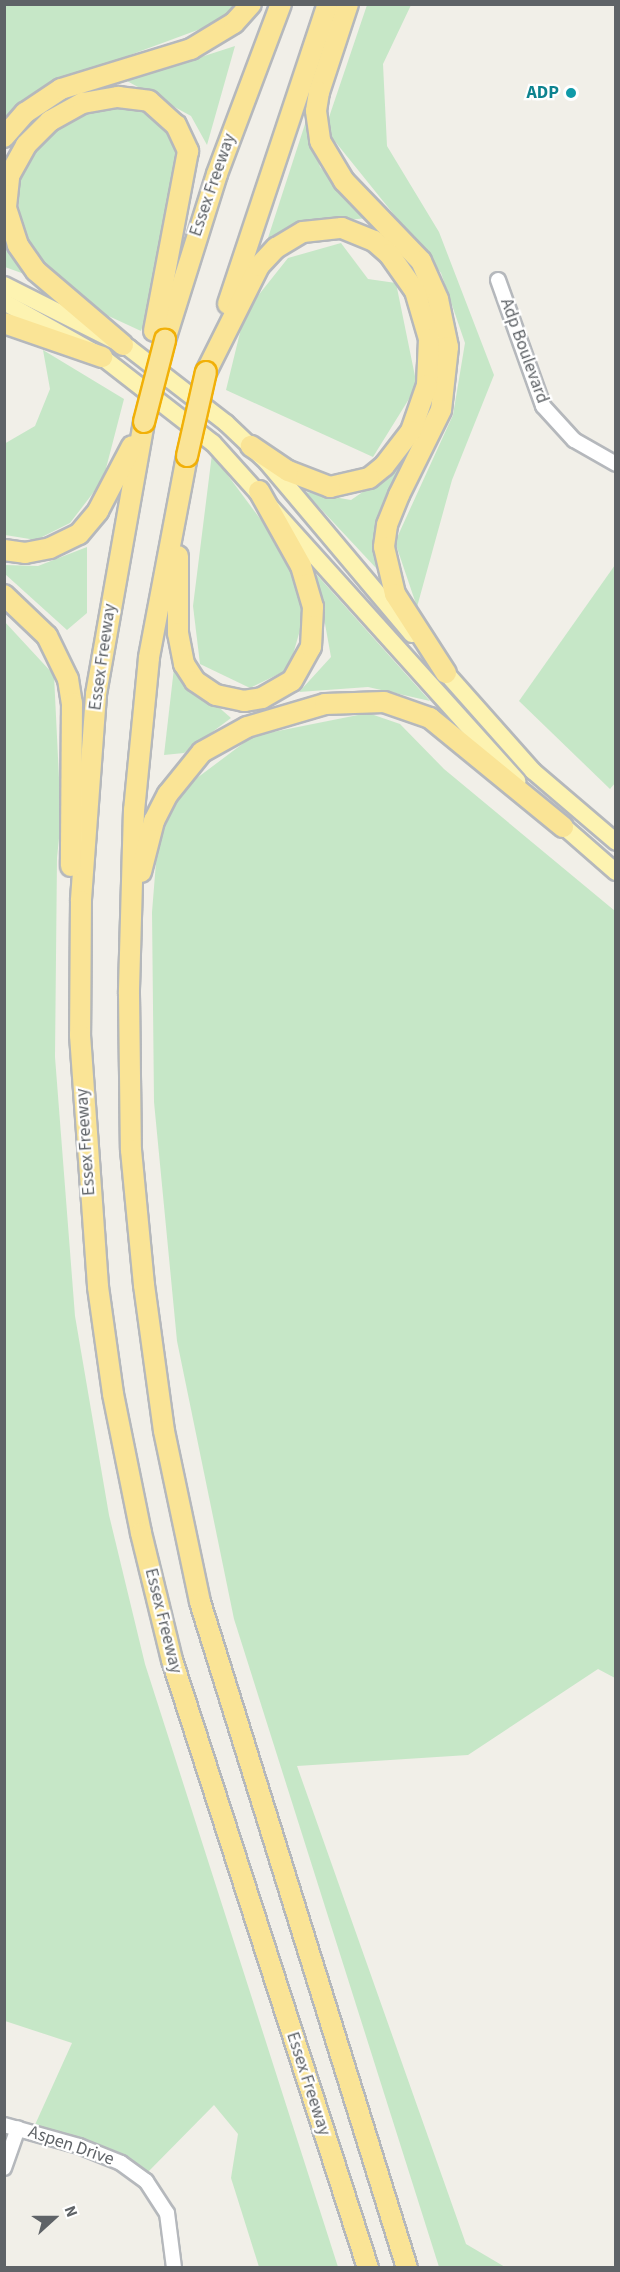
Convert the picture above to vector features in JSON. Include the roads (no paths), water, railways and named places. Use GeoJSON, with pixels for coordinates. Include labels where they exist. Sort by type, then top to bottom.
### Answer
{"type":"FeatureCollection","features":[{"type":"Feature","properties":{"kind":"highway"},"geometry":{"type":"LineString","coordinates":[[4,137],[25,113],[61,89],[191,49],[234,22],[251,4]]}},
{"type":"Feature","properties":{"kind":"highway","name":"Essex Freeway"},"geometry":{"type":"LineString","coordinates":[[281,4],[217,174],[160,336],[96,695],[81,901],[80,1035],[98,1287],[113,1395],[141,1533],[172,1660],[218,1811],[368,2268]]}},
{"type":"Feature","properties":{"kind":"highway","name":"Essex Freeway"},"geometry":{"type":"LineString","coordinates":[[328,4],[277,149],[206,372],[180,488],[149,658],[139,763],[129,994],[132,1150],[144,1285],[164,1431],[200,1602],[407,2268]]}},
{"type":"Feature","properties":{"kind":"highway"},"geometry":{"type":"LineString","coordinates":[[348,4],[319,93],[316,111],[320,141],[338,174],[421,261],[438,298],[446,338],[446,391],[441,410],[395,505],[384,547],[394,594],[446,673]]}},
{"type":"Feature","properties":{"kind":"highway"},"geometry":{"type":"LineString","coordinates":[[123,345],[36,272],[18,245],[6,207],[9,176],[26,145],[50,121],[83,103],[118,97],[149,101],[176,125],[188,151],[160,336]]}},
{"type":"Feature","properties":{"kind":"highway"},"geometry":{"type":"LineString","coordinates":[[206,372],[260,266],[276,248],[303,232],[342,228],[374,241],[389,254],[415,291],[429,339],[428,385],[411,431],[384,466],[369,478],[330,487],[288,471],[251,446]]}},
{"type":"Feature","properties":{"kind":"highway"},"geometry":{"type":"LineString","coordinates":[[4,323],[102,357]]}},
{"type":"Feature","properties":{"kind":"highway"},"geometry":{"type":"LineString","coordinates":[[4,550],[25,553],[50,548],[79,534],[98,511],[144,422]]}},
{"type":"Feature","properties":{"kind":"highway"},"geometry":{"type":"LineString","coordinates":[[180,488],[176,612],[184,664],[205,689],[244,701],[262,698],[292,681],[304,666],[313,635],[313,608],[301,566],[259,492]]}},
{"type":"Feature","properties":{"kind":"highway"},"geometry":{"type":"LineString","coordinates":[[4,595],[47,636],[60,657],[71,695],[71,921],[80,1035]]}},
{"type":"Feature","properties":{"kind":"highway"},"geometry":{"type":"LineString","coordinates":[[129,994],[137,887],[154,821],[168,794],[202,752],[246,727],[325,704],[384,702],[405,706],[430,718],[563,828]]}},
{"type":"Feature","properties":{"kind":"main road"},"geometry":{"type":"LineString","coordinates":[[4,285],[123,345],[169,377],[251,446],[533,771],[615,842]]}},
{"type":"Feature","properties":{"kind":"main road"},"geometry":{"type":"LineString","coordinates":[[4,302],[102,357],[213,443],[563,828],[615,872]]}},
{"type":"Feature","properties":{"kind":"street","name":"Adp Boulevard"},"geometry":{"type":"LineString","coordinates":[[498,280],[543,406],[558,427],[615,470]]}},
{"type":"Feature","properties":{"kind":"street","name":"Adp Boulevard"},"geometry":{"type":"LineString","coordinates":[[580,443],[615,453]]}},
{"type":"Feature","properties":{"kind":"street","name":"Adp Boulevard"},"geometry":{"type":"LineString","coordinates":[[580,443],[615,464]]}},
{"type":"Feature","properties":{"kind":"street"},"geometry":{"type":"LineString","coordinates":[[4,2168],[11,2127]]}},
{"type":"Feature","properties":{"kind":"street","name":"Aspen Drive"},"geometry":{"type":"LineString","coordinates":[[11,2127],[90,2150],[121,2163],[146,2181],[167,2213],[174,2268]]}},
{"type":"Feature","properties":{"kind":"place","name":"ADP"},"geometry":{"type":"Point","coordinates":[571,93]}}]}
